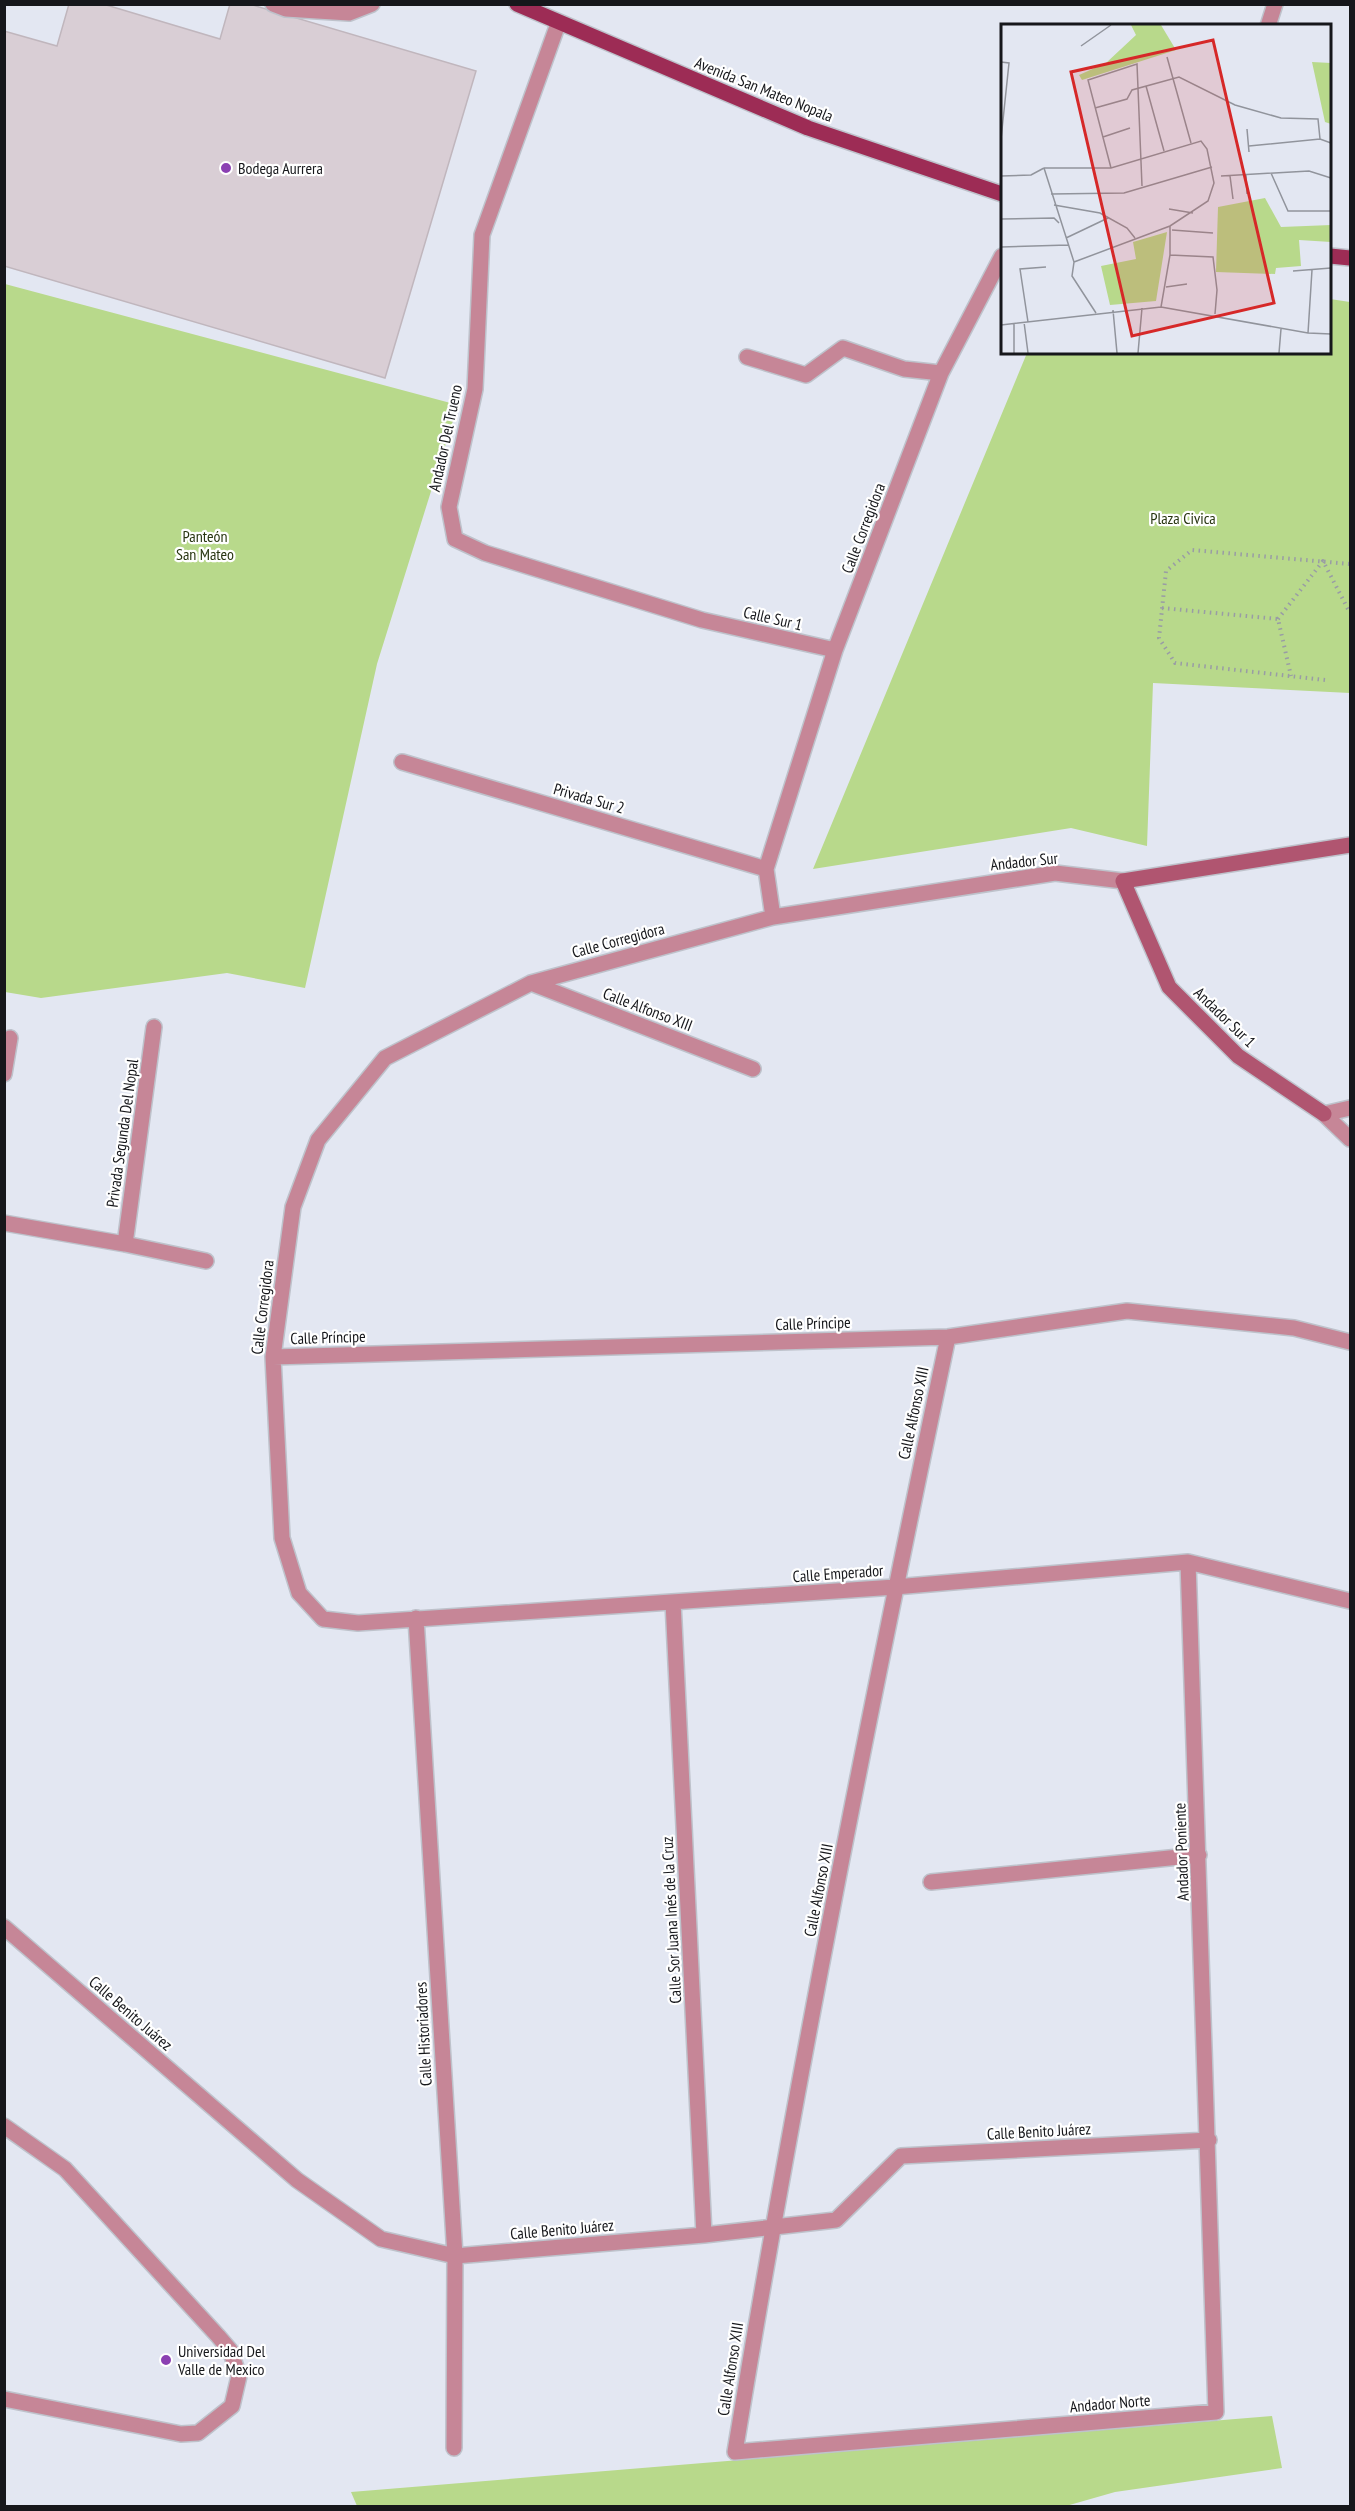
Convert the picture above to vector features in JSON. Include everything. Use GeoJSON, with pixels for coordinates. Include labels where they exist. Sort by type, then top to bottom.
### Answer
{"type":"FeatureCollection","features":[{"type":"Feature","properties":{"kind":"main road","name":"Avenida San Mateo Nopala"},"geometry":{"type":"LineString","coordinates":[[518,4],[558,24],[808,128],[1001,194]]}},
{"type":"Feature","properties":{"kind":"main road"},"geometry":{"type":"LineString","coordinates":[[1331,256],[1350,258]]}},
{"type":"Feature","properties":{"kind":"street"},"geometry":{"type":"LineString","coordinates":[[273,4],[286,9],[349,13],[372,4]]}},
{"type":"Feature","properties":{"kind":"street"},"geometry":{"type":"LineString","coordinates":[[1269,24],[1275,4]]}},
{"type":"Feature","properties":{"kind":"street","name":"Andador Del Trueno"},"geometry":{"type":"LineString","coordinates":[[558,24],[482,235],[475,389],[449,507],[455,539],[485,553],[702,620]]}},
{"type":"Feature","properties":{"kind":"street","name":"Calle Corregidora"},"geometry":{"type":"LineString","coordinates":[[323,1619],[299,1593],[282,1538],[273,1357],[293,1207],[318,1140],[385,1058],[531,983],[773,917],[766,869],[835,650],[941,373],[1001,258]]}},
{"type":"Feature","properties":{"kind":"street"},"geometry":{"type":"LineString","coordinates":[[747,357],[806,375],[843,348],[904,369],[941,373]]}},
{"type":"Feature","properties":{"kind":"street","name":"Calle Sur 1"},"geometry":{"type":"LineString","coordinates":[[702,620],[835,650]]}},
{"type":"Feature","properties":{"kind":"street","name":"Privada Sur 2"},"geometry":{"type":"LineString","coordinates":[[402,762],[766,869]]}},
{"type":"Feature","properties":{"kind":"street","name":"Andador Sur"},"geometry":{"type":"LineString","coordinates":[[773,917],[1055,873],[1123,881],[1350,845]]}},
{"type":"Feature","properties":{"kind":"street","name":"Andador Sur 1"},"geometry":{"type":"LineString","coordinates":[[1123,881],[1168,987],[1238,1056],[1324,1114],[1350,1139]]}},
{"type":"Feature","properties":{"kind":"street","name":"Calle Alfonso XIII"},"geometry":{"type":"LineString","coordinates":[[531,983],[753,1069]]}},
{"type":"Feature","properties":{"kind":"street","name":"Privada Segunda Del Nopal"},"geometry":{"type":"LineString","coordinates":[[125,1244],[154,1028]]}},
{"type":"Feature","properties":{"kind":"street"},"geometry":{"type":"LineString","coordinates":[[4,1074],[10,1038]]}},
{"type":"Feature","properties":{"kind":"street"},"geometry":{"type":"LineString","coordinates":[[1324,1114],[1350,1108]]}},
{"type":"Feature","properties":{"kind":"street"},"geometry":{"type":"LineString","coordinates":[[4,1223],[206,1261]]}},
{"type":"Feature","properties":{"kind":"street","name":"Calle Príncipe"},"geometry":{"type":"LineString","coordinates":[[273,1357],[948,1337],[1127,1311],[1294,1328],[1350,1342]]}},
{"type":"Feature","properties":{"kind":"street","name":"Calle Alfonso XIII"},"geometry":{"type":"LineString","coordinates":[[735,2452],[771,2227],[895,1587],[948,1337]]}},
{"type":"Feature","properties":{"kind":"street","name":"Calle Emperador"},"geometry":{"type":"LineString","coordinates":[[323,1619],[358,1623],[895,1587],[1188,1562],[1350,1601]]}},
{"type":"Feature","properties":{"kind":"street","name":"Andador Poniente"},"geometry":{"type":"LineString","coordinates":[[1188,1562],[1209,2140]]}},
{"type":"Feature","properties":{"kind":"street","name":"Calle Sor Juana Inés de la Cruz"},"geometry":{"type":"LineString","coordinates":[[673,1602],[704,2235]]}},
{"type":"Feature","properties":{"kind":"street","name":"Calle Historiadores"},"geometry":{"type":"LineString","coordinates":[[416,1618],[455,2256],[454,2448]]}},
{"type":"Feature","properties":{"kind":"street"},"geometry":{"type":"LineString","coordinates":[[931,1882],[1199,1855]]}},
{"type":"Feature","properties":{"kind":"street","name":"Calle Benito Juárez"},"geometry":{"type":"LineString","coordinates":[[4,1928],[297,2180],[381,2239],[455,2256],[704,2235],[836,2220],[901,2156],[1209,2140]]}},
{"type":"Feature","properties":{"kind":"street"},"geometry":{"type":"LineString","coordinates":[[4,2126],[65,2169],[230,2350],[239,2376],[232,2406],[198,2433],[181,2434],[4,2399]]}},
{"type":"Feature","properties":{"kind":"street","name":"Andador Norte"},"geometry":{"type":"LineString","coordinates":[[735,2452],[1216,2412],[1209,2140]]}},
{"type":"Feature","properties":{"kind":"path"},"geometry":{"type":"LineString","coordinates":[[1325,680],[1175,663],[1158,639],[1166,571],[1191,550],[1350,564]]}},
{"type":"Feature","properties":{"kind":"path"},"geometry":{"type":"LineString","coordinates":[[1323,561],[1350,612]]}},
{"type":"Feature","properties":{"kind":"path"},"geometry":{"type":"LineString","coordinates":[[1278,619],[1323,561]]}},
{"type":"Feature","properties":{"kind":"path"},"geometry":{"type":"LineString","coordinates":[[1162,608],[1278,619]]}},
{"type":"Feature","properties":{"kind":"path"},"geometry":{"type":"LineString","coordinates":[[1278,619],[1291,676]]}},
{"type":"Feature","properties":{"kind":"green space","name":"Panteón San Mateo"},"geometry":{"type":"Polygon","coordinates":[[[5,284],[458,405],[377,664],[305,988],[227,973],[41,998],[5,992],[5,284]]]}},
{"type":"Feature","properties":{"kind":"green space","name":"Plaza Civica"},"geometry":{"type":"Polygon","coordinates":[[[1331,299],[1350,302],[1350,693],[1153,683],[1147,846],[1071,828],[813,869],[1027,354],[1331,354],[1331,299]]]}},
{"type":"Feature","properties":{"kind":"green space"},"geometry":{"type":"Polygon","coordinates":[[[1272,2416],[1282,2468],[1115,2492],[1066,2506],[357,2506],[351,2492],[1272,2416]]]}},
{"type":"Feature","properties":{"kind":"building","name":"Bodega Aurrera"},"geometry":{"type":"Polygon","coordinates":[[[69,4],[103,4],[220,39],[230,4],[249,4],[476,71],[385,378],[4,266],[4,31],[57,46],[69,4]]]}},
{"type":"Feature","properties":{"kind":"place","name":"Bodega Aurrera"},"geometry":{"type":"Point","coordinates":[226,168]}},
{"type":"Feature","properties":{"kind":"place","name":"Universidad Del Valle de Mexico"},"geometry":{"type":"Point","coordinates":[166,2360]}}]}
